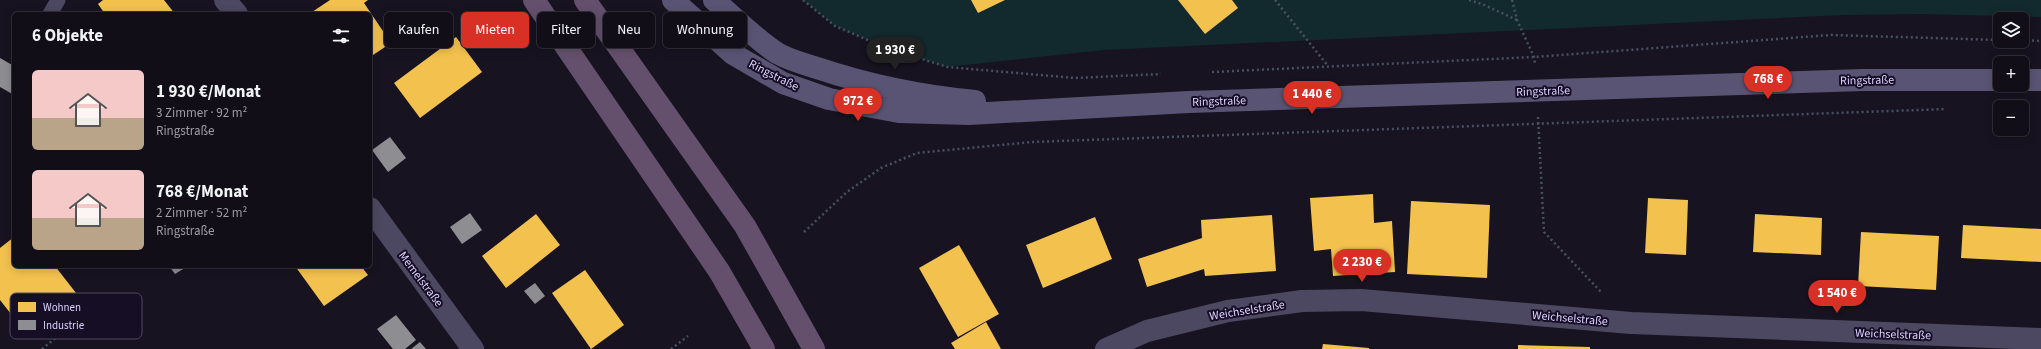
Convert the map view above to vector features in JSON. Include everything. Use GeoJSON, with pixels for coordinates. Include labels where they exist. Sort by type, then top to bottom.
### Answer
{"type":"FeatureCollection","features":[{"type":"Feature","properties":{"kind":"highway"},"geometry":{"type":"LineString","coordinates":[[534,0],[719,271],[764,349]]}},
{"type":"Feature","properties":{"kind":"highway"},"geometry":{"type":"LineString","coordinates":[[585,0],[745,226],[814,349]]}},
{"type":"Feature","properties":{"kind":"main road","name":"Ringstraße"},"geometry":{"type":"LineString","coordinates":[[673,0],[733,54],[783,82],[829,99],[899,112],[927,114],[969,114],[1086,106],[1855,80],[1993,80]]}},
{"type":"Feature","properties":{"kind":"main road","name":"Ringstraße"},"geometry":{"type":"LineString","coordinates":[[714,0],[778,54],[841,76],[933,97],[977,101],[1086,106]]}},
{"type":"Feature","properties":{"kind":"main road"},"geometry":{"type":"LineString","coordinates":[[2029,80],[2041,80]]}},
{"type":"Feature","properties":{"kind":"street"},"geometry":{"type":"LineString","coordinates":[[225,0],[235,12]]}},
{"type":"Feature","properties":{"kind":"street","name":"Memelstraße"},"geometry":{"type":"LineString","coordinates":[[372,211],[474,349]]}},
{"type":"Feature","properties":{"kind":"street","name":"Weichselstraße"},"geometry":{"type":"LineString","coordinates":[[1106,349],[1147,331],[1221,312],[1302,301],[1361,300],[1631,323],[2041,340]]}},
{"type":"Feature","properties":{"kind":"lane"},"geometry":{"type":"LineString","coordinates":[[51,12],[58,0]]}},
{"type":"Feature","properties":{"kind":"path"},"geometry":{"type":"LineString","coordinates":[[803,0],[835,26],[884,47],[947,67],[1075,78],[1162,74]]}},
{"type":"Feature","properties":{"kind":"path"},"geometry":{"type":"LineString","coordinates":[[1275,0],[1328,67]]}},
{"type":"Feature","properties":{"kind":"path"},"geometry":{"type":"LineString","coordinates":[[1469,0],[1482,4],[1517,20]]}},
{"type":"Feature","properties":{"kind":"path"},"geometry":{"type":"LineString","coordinates":[[1512,0],[1517,20],[1534,57]]}},
{"type":"Feature","properties":{"kind":"path"},"geometry":{"type":"LineString","coordinates":[[1209,72],[1534,57],[1831,35],[1993,40]]}},
{"type":"Feature","properties":{"kind":"path"},"geometry":{"type":"LineString","coordinates":[[2029,40],[2041,41]]}},
{"type":"Feature","properties":{"kind":"path"},"geometry":{"type":"LineString","coordinates":[[804,232],[847,192],[881,168],[917,153],[1032,142],[1952,109]]}},
{"type":"Feature","properties":{"kind":"path"},"geometry":{"type":"LineString","coordinates":[[1539,123],[1544,232],[1631,323]]}},
{"type":"Feature","properties":{"kind":"path"},"geometry":{"type":"LineString","coordinates":[[671,349],[688,336]]}},
{"type":"Feature","properties":{"kind":"path"},"geometry":{"type":"LineString","coordinates":[[42,349],[54,339]]}},
{"type":"Feature","properties":{"kind":"green space"},"geometry":{"type":"Polygon","coordinates":[[[803,0],[2041,0],[2041,17],[2029,17],[2029,12],[1993,12],[1993,16],[1920,14],[1844,15],[1104,50],[947,67],[884,47],[835,26],[803,0]]]}},
{"type":"Feature","properties":{"kind":"building: Wohnen"},"geometry":{"type":"Polygon","coordinates":[[[103,0],[164,0],[173,12],[104,12],[98,4],[103,0]]]}},
{"type":"Feature","properties":{"kind":"building: Wohnen"},"geometry":{"type":"Polygon","coordinates":[[[330,0],[368,0],[364,3],[370,12],[312,12],[330,0]]]}},
{"type":"Feature","properties":{"kind":"building: Wohnen"},"geometry":{"type":"Polygon","coordinates":[[[971,0],[1005,0],[978,13],[971,0]]]}},
{"type":"Feature","properties":{"kind":"building: Wohnen"},"geometry":{"type":"Polygon","coordinates":[[[1178,0],[1232,0],[1238,8],[1205,34],[1178,0]]]}},
{"type":"Feature","properties":{"kind":"building: Wohnen"},"geometry":{"type":"Polygon","coordinates":[[[372,15],[384,33],[384,48],[372,56],[372,15]]]}},
{"type":"Feature","properties":{"kind":"building: Wohnen"},"geometry":{"type":"Polygon","coordinates":[[[456,37],[461,44],[461,48],[464,48],[482,72],[420,118],[394,83],[441,48],[453,48],[453,39],[456,37]]]}},
{"type":"Feature","properties":{"kind":"building: Wohnen"},"geometry":{"type":"Polygon","coordinates":[[[1373,194],[1374,223],[1392,221],[1395,272],[1333,276],[1331,249],[1314,251],[1310,198],[1373,194]]]}},
{"type":"Feature","properties":{"kind":"building: Wohnen"},"geometry":{"type":"Polygon","coordinates":[[[1648,198],[1688,200],[1686,255],[1645,253],[1648,198]]]}},
{"type":"Feature","properties":{"kind":"building: Wohnen"},"geometry":{"type":"Polygon","coordinates":[[[1411,201],[1490,205],[1487,278],[1407,274],[1411,201]]]}},
{"type":"Feature","properties":{"kind":"building: Wohnen"},"geometry":{"type":"Polygon","coordinates":[[[536,214],[560,245],[506,288],[482,256],[536,214]]]}},
{"type":"Feature","properties":{"kind":"building: Wohnen"},"geometry":{"type":"Polygon","coordinates":[[[1755,214],[1822,218],[1821,255],[1753,252],[1755,214]]]}},
{"type":"Feature","properties":{"kind":"building: Wohnen"},"geometry":{"type":"Polygon","coordinates":[[[1272,215],[1276,271],[1205,276],[1204,269],[1147,287],[1138,259],[1202,238],[1201,220],[1272,215]]]}},
{"type":"Feature","properties":{"kind":"building: Wohnen"},"geometry":{"type":"Polygon","coordinates":[[[1095,217],[1112,259],[1043,288],[1026,245],[1095,217]]]}},
{"type":"Feature","properties":{"kind":"building: Wohnen"},"geometry":{"type":"Polygon","coordinates":[[[1963,225],[2041,229],[2041,262],[1961,258],[1963,225]]]}},
{"type":"Feature","properties":{"kind":"building: Wohnen"},"geometry":{"type":"Polygon","coordinates":[[[1861,232],[1939,236],[1936,290],[1858,286],[1861,232]]]}},
{"type":"Feature","properties":{"kind":"building: Wohnen"},"geometry":{"type":"Polygon","coordinates":[[[12,239],[12,268],[57,268],[76,293],[10,293],[10,313],[0,300],[0,248],[12,239]]]}},
{"type":"Feature","properties":{"kind":"building: Wohnen"},"geometry":{"type":"Polygon","coordinates":[[[959,245],[999,314],[958,337],[919,268],[959,245]]]}},
{"type":"Feature","properties":{"kind":"building: Wohnen"},"geometry":{"type":"Polygon","coordinates":[[[296,268],[363,268],[368,275],[324,306],[296,268]]]}},
{"type":"Feature","properties":{"kind":"building: Wohnen"},"geometry":{"type":"Polygon","coordinates":[[[585,270],[624,325],[591,349],[552,293],[585,270]]]}},
{"type":"Feature","properties":{"kind":"building: Wohnen"},"geometry":{"type":"Polygon","coordinates":[[[986,322],[1001,349],[955,349],[951,343],[986,322]]]}},
{"type":"Feature","properties":{"kind":"building: Wohnen"},"geometry":{"type":"Polygon","coordinates":[[[1323,344],[1369,348],[1369,349],[1322,349],[1323,344]]]}},
{"type":"Feature","properties":{"kind":"building: Wohnen"},"geometry":{"type":"Polygon","coordinates":[[[1518,345],[1590,347],[1590,349],[1518,349],[1518,345]]]}},
{"type":"Feature","properties":{"kind":"building: Industrie"},"geometry":{"type":"Polygon","coordinates":[[[0,58],[12,65],[12,94],[0,87],[0,58]]]}},
{"type":"Feature","properties":{"kind":"building: Industrie"},"geometry":{"type":"Polygon","coordinates":[[[390,137],[406,158],[388,172],[372,150],[390,137]]]}},
{"type":"Feature","properties":{"kind":"building: Industrie"},"geometry":{"type":"Polygon","coordinates":[[[470,213],[482,230],[462,244],[450,227],[470,213]]]}},
{"type":"Feature","properties":{"kind":"building: Industrie"},"geometry":{"type":"Polygon","coordinates":[[[170,268],[185,268],[175,274],[170,268]]]}},
{"type":"Feature","properties":{"kind":"building: Industrie"},"geometry":{"type":"Polygon","coordinates":[[[535,283],[545,296],[535,304],[524,291],[535,283]]]}},
{"type":"Feature","properties":{"kind":"building: Industrie"},"geometry":{"type":"Polygon","coordinates":[[[396,315],[416,340],[405,349],[393,349],[377,329],[396,315]]]}},
{"type":"Feature","properties":{"kind":"building: Industrie"},"geometry":{"type":"Polygon","coordinates":[[[420,342],[426,349],[411,349],[420,342]]]}}]}
